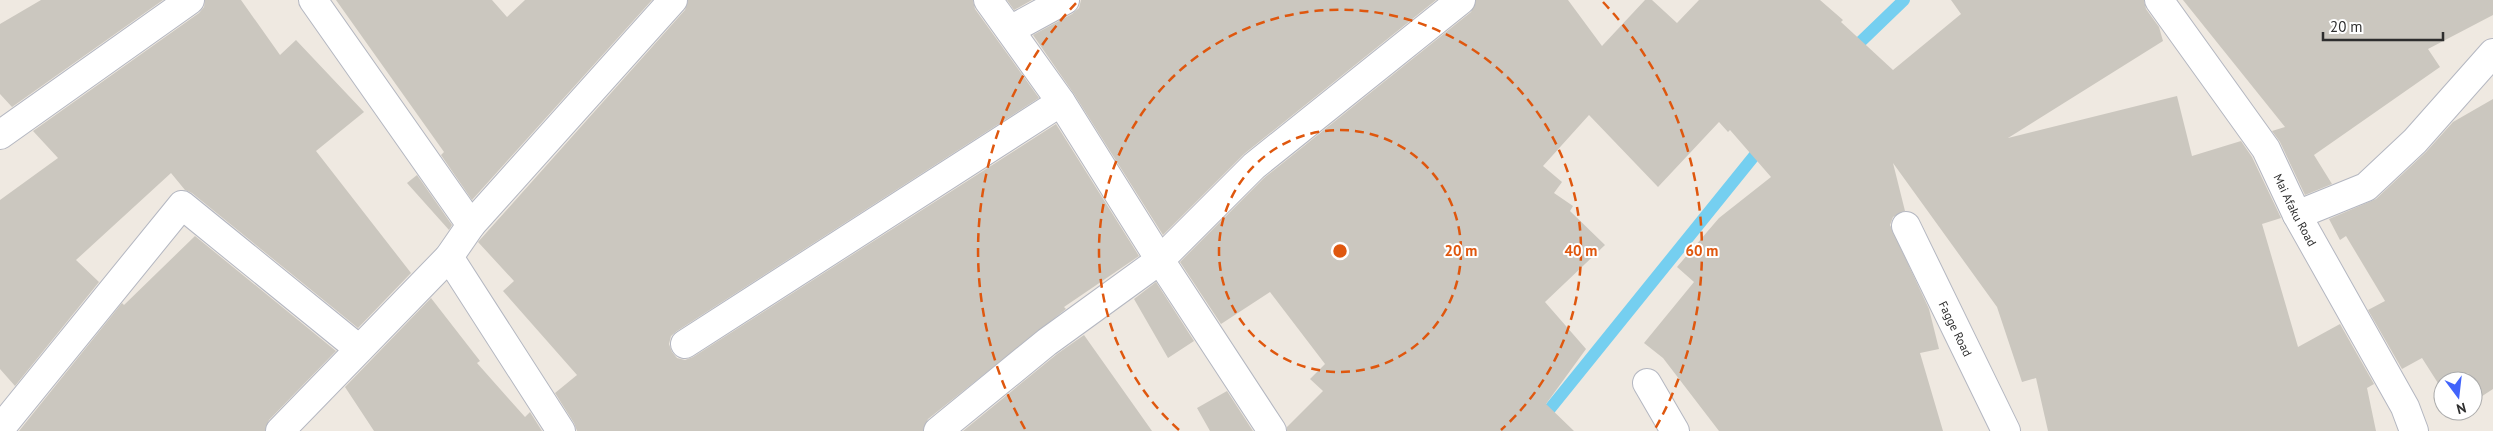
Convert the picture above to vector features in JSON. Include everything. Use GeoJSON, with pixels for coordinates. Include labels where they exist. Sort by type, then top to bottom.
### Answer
{"type":"FeatureCollection","features":[{"type":"Feature","properties":{"kind":"street"},"geometry":{"type":"LineString","coordinates":[[0,135],[190,0]]}},
{"type":"Feature","properties":{"kind":"street"},"geometry":{"type":"LineString","coordinates":[[313,0],[471,225]]}},
{"type":"Feature","properties":{"kind":"street"},"geometry":{"type":"LineString","coordinates":[[280,431],[449,257],[471,225],[674,0]]}},
{"type":"Feature","properties":{"kind":"street"},"geometry":{"type":"LineString","coordinates":[[988,0],[1061,102],[1160,260],[1272,431]]}},
{"type":"Feature","properties":{"kind":"street"},"geometry":{"type":"LineString","coordinates":[[1010,30],[1065,0]]}},
{"type":"Feature","properties":{"kind":"street"},"geometry":{"type":"LineString","coordinates":[[938,431],[1047,342],[1160,260],[1254,166],[1461,0]]}},
{"type":"Feature","properties":{"kind":"street","name":"Mai Afaku Road"},"geometry":{"type":"LineString","coordinates":[[2159,0],[2266,148],[2298,215],[2405,408],[2414,431]]}},
{"type":"Feature","properties":{"kind":"street"},"geometry":{"type":"LineString","coordinates":[[2298,215],[2366,187],[2415,141],[2493,53]]}},
{"type":"Feature","properties":{"kind":"street"},"geometry":{"type":"LineString","coordinates":[[685,344],[1061,102]]}},
{"type":"Feature","properties":{"kind":"street"},"geometry":{"type":"LineString","coordinates":[[0,429],[182,206],[359,350]]}},
{"type":"Feature","properties":{"kind":"street","name":"Fagge Road"},"geometry":{"type":"LineString","coordinates":[[1906,226],[2006,431]]}},
{"type":"Feature","properties":{"kind":"street"},"geometry":{"type":"LineString","coordinates":[[449,257],[561,431]]}},
{"type":"Feature","properties":{"kind":"street"},"geometry":{"type":"LineString","coordinates":[[1647,383],[1675,431]]}},
{"type":"Feature","properties":{"kind":"building"},"geometry":{"type":"Polygon","coordinates":[[[41,0],[163,0],[12,107],[0,94],[0,24],[41,0]]]}},
{"type":"Feature","properties":{"kind":"building"},"geometry":{"type":"Polygon","coordinates":[[[205,0],[241,0],[280,55],[296,40],[364,112],[316,151],[411,273],[358,328],[192,193],[185,190],[171,173],[76,260],[99,282],[15,386],[0,369],[0,200],[58,158],[33,131],[199,13],[204,7],[205,0]]]}},
{"type":"Feature","properties":{"kind":"building"},"geometry":{"type":"Polygon","coordinates":[[[336,0],[492,0],[507,17],[525,0],[652,0],[472,200],[441,155],[444,152],[336,0]]]}},
{"type":"Feature","properties":{"kind":"building"},"geometry":{"type":"Polygon","coordinates":[[[688,0],[973,0],[975,9],[1039,98],[677,331],[671,336],[669,344],[677,358],[685,360],[693,357],[1056,124],[1139,256],[1064,307],[1066,309],[928,419],[923,431],[577,431],[555,393],[577,375],[503,291],[514,281],[478,242],[685,10],[688,0]]]}},
{"type":"Feature","properties":{"kind":"building"},"geometry":{"type":"Polygon","coordinates":[[[1007,0],[1032,0],[1014,10],[1007,0]]]}},
{"type":"Feature","properties":{"kind":"building"},"geometry":{"type":"Polygon","coordinates":[[[1081,0],[1436,0],[1244,154],[1163,235],[1074,94],[1033,35],[1072,14],[1079,8],[1081,0]]]}},
{"type":"Feature","properties":{"kind":"building"},"geometry":{"type":"Polygon","coordinates":[[[1476,0],[1568,0],[1602,46],[1645,0],[1652,0],[1677,23],[1699,0],[1820,0],[1893,70],[1961,14],[1951,0],[2144,0],[2146,9],[2159,27],[2163,41],[2008,138],[2177,96],[2192,156],[2241,141],[2252,157],[2281,218],[2262,224],[2298,347],[2340,324],[2374,384],[2367,388],[2376,431],[2048,431],[2036,378],[2022,382],[1997,307],[1893,163],[1905,211],[1893,217],[1890,225],[1929,309],[1939,349],[1920,353],[1943,431],[1719,431],[1663,358],[1644,343],[1694,282],[1677,267],[1719,218],[1771,177],[1730,130],[1728,132],[1719,122],[1658,187],[1589,115],[1543,166],[1562,182],[1554,193],[1573,206],[1570,211],[1605,245],[1545,302],[1586,349],[1546,404],[1574,431],[1287,431],[1287,427],[1323,391],[1310,379],[1325,364],[1270,292],[1221,324],[1180,262],[1264,178],[1471,12],[1476,0]]]}},
{"type":"Feature","properties":{"kind":"building"},"geometry":{"type":"Polygon","coordinates":[[[2183,0],[2493,0],[2493,15],[2428,49],[2440,67],[2314,155],[2332,184],[2305,195],[2280,142],[2272,131],[2285,127],[2183,0]]]}},
{"type":"Feature","properties":{"kind":"building"},"geometry":{"type":"Polygon","coordinates":[[[2493,99],[2493,389],[2483,396],[2483,371],[2433,371],[2433,375],[2422,358],[2402,369],[2368,310],[2385,301],[2346,236],[2340,240],[2329,219],[2376,199],[2426,152],[2453,122],[2493,99]]]}},
{"type":"Feature","properties":{"kind":"building"},"geometry":{"type":"Polygon","coordinates":[[[417,175],[452,225],[449,230],[407,183],[417,175]]]}},
{"type":"Feature","properties":{"kind":"building"},"geometry":{"type":"Polygon","coordinates":[[[195,236],[336,351],[269,420],[265,431],[19,431],[122,303],[124,305],[195,236]]]}},
{"type":"Feature","properties":{"kind":"building"},"geometry":{"type":"Polygon","coordinates":[[[1156,282],[1194,341],[1168,358],[1134,299],[1156,282]]]}},
{"type":"Feature","properties":{"kind":"building"},"geometry":{"type":"Polygon","coordinates":[[[431,298],[480,361],[477,363],[525,417],[530,412],[542,431],[374,431],[345,387],[431,298]]]}},
{"type":"Feature","properties":{"kind":"building"},"geometry":{"type":"Polygon","coordinates":[[[1084,335],[1152,431],[963,431],[1057,354],[1084,335]]]}},
{"type":"Feature","properties":{"kind":"building"},"geometry":{"type":"Polygon","coordinates":[[[1227,391],[1253,431],[1210,431],[1197,408],[1227,391]]]}},
{"type":"Feature","properties":{"kind":"waterway"},"geometry":{"type":"LineString","coordinates":[[1850,52],[1904,0]]}},
{"type":"Feature","properties":{"kind":"waterway"},"geometry":{"type":"LineString","coordinates":[[1532,431],[1763,145]]}}]}
